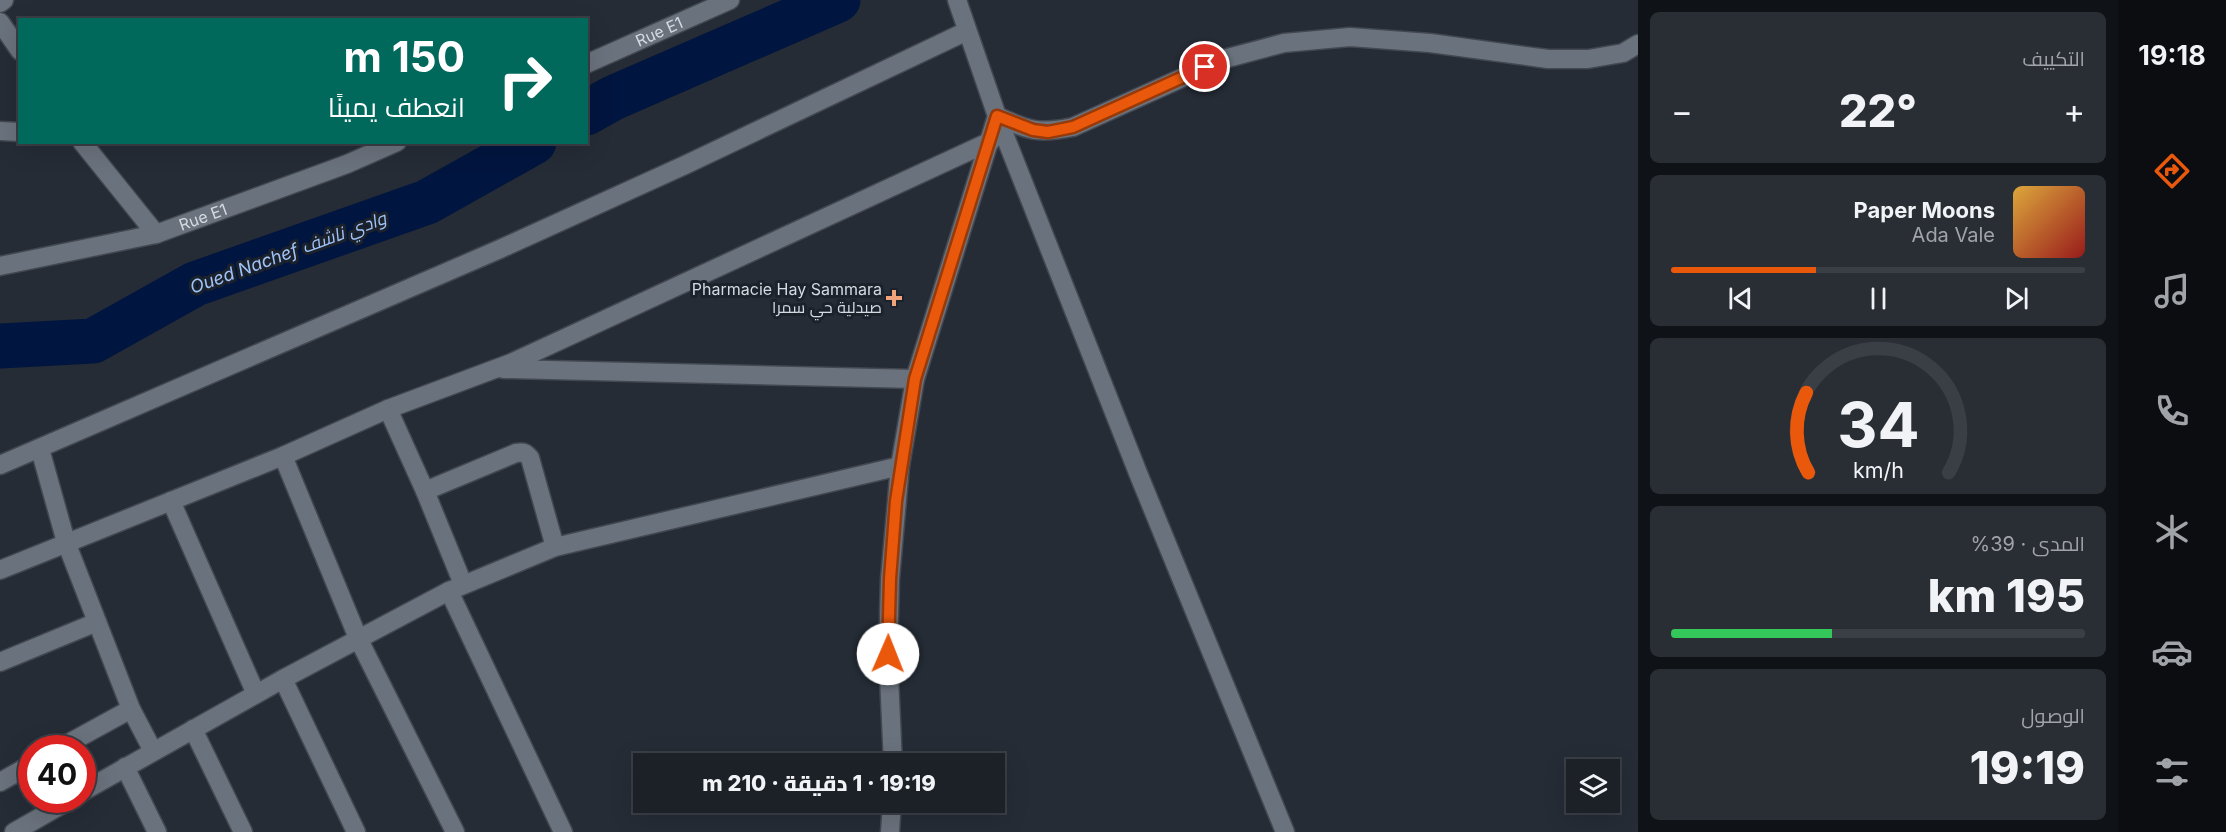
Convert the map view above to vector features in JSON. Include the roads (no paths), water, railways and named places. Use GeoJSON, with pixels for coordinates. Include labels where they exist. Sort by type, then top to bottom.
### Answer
{"type":"FeatureCollection","features":[{"type":"Feature","properties":{"kind":"street"},"geometry":{"type":"LineString","coordinates":[[0,3],[4,0]]}},
{"type":"Feature","properties":{"kind":"street","name":"Rue E1"},"geometry":{"type":"LineString","coordinates":[[588,62],[730,0]]}},
{"type":"Feature","properties":{"kind":"street"},"geometry":{"type":"LineString","coordinates":[[957,0],[997,116],[1140,478],[1285,832]]}},
{"type":"Feature","properties":{"kind":"street"},"geometry":{"type":"LineString","coordinates":[[0,22],[18,48]]}},
{"type":"Feature","properties":{"kind":"street"},"geometry":{"type":"LineString","coordinates":[[0,465],[500,249],[685,165],[967,31]]}},
{"type":"Feature","properties":{"kind":"street"},"geometry":{"type":"LineString","coordinates":[[997,116],[1033,130],[1048,132],[1073,127],[1224,59],[1284,44],[1350,37],[1430,43],[1548,59],[1588,59],[1623,53],[1638,44]]}},
{"type":"Feature","properties":{"kind":"street"},"geometry":{"type":"LineString","coordinates":[[893,753],[888,643],[890,579],[900,466],[915,379],[997,116]]}},
{"type":"Feature","properties":{"kind":"street"},"geometry":{"type":"LineString","coordinates":[[0,131],[18,132]]}},
{"type":"Feature","properties":{"kind":"street"},"geometry":{"type":"LineString","coordinates":[[0,570],[283,456],[388,409],[495,369],[991,141]]}},
{"type":"Feature","properties":{"kind":"street"},"geometry":{"type":"LineString","coordinates":[[84,144],[156,234]]}},
{"type":"Feature","properties":{"kind":"street","name":"Rue E1"},"geometry":{"type":"LineString","coordinates":[[0,267],[156,234],[346,164],[392,144]]}},
{"type":"Feature","properties":{"kind":"street"},"geometry":{"type":"LineString","coordinates":[[495,369],[915,379]]}},
{"type":"Feature","properties":{"kind":"street"},"geometry":{"type":"LineString","coordinates":[[388,409],[425,491],[456,587],[563,832]]}},
{"type":"Feature","properties":{"kind":"street"},"geometry":{"type":"LineString","coordinates":[[40,449],[66,542],[131,709],[153,751]]}},
{"type":"Feature","properties":{"kind":"street"},"geometry":{"type":"LineString","coordinates":[[425,491],[522,452],[530,458],[555,547]]}},
{"type":"Feature","properties":{"kind":"street"},"geometry":{"type":"LineString","coordinates":[[283,456],[358,638],[455,832]]}},
{"type":"Feature","properties":{"kind":"street"},"geometry":{"type":"LineString","coordinates":[[96,784],[358,638],[456,587],[555,547],[900,466]]}},
{"type":"Feature","properties":{"kind":"street"},"geometry":{"type":"LineString","coordinates":[[171,501],[256,694]]}},
{"type":"Feature","properties":{"kind":"street"},"geometry":{"type":"LineString","coordinates":[[0,662],[97,622]]}},
{"type":"Feature","properties":{"kind":"street"},"geometry":{"type":"LineString","coordinates":[[283,679],[356,832]]}},
{"type":"Feature","properties":{"kind":"street"},"geometry":{"type":"LineString","coordinates":[[84,735],[131,709]]}},
{"type":"Feature","properties":{"kind":"street"},"geometry":{"type":"LineString","coordinates":[[193,729],[243,832]]}},
{"type":"Feature","properties":{"kind":"street"},"geometry":{"type":"LineString","coordinates":[[124,767],[157,832]]}},
{"type":"Feature","properties":{"kind":"street"},"geometry":{"type":"LineString","coordinates":[[0,782],[18,772]]}},
{"type":"Feature","properties":{"kind":"street"},"geometry":{"type":"LineString","coordinates":[[14,832],[44,825],[56,813]]}},
{"type":"Feature","properties":{"kind":"street"},"geometry":{"type":"LineString","coordinates":[[890,832],[891,813]]}},
{"type":"Feature","properties":{"kind":"waterway","name":"Oued Nachef وادي ناشف"},"geometry":{"type":"LineString","coordinates":[[588,112],[613,98],[838,0]]}},
{"type":"Feature","properties":{"kind":"waterway","name":"Oued Nachef وادي ناشف"},"geometry":{"type":"LineString","coordinates":[[0,346],[93,341],[195,284],[427,202],[530,144]]}},
{"type":"Feature","properties":{"kind":"place","name":"Pharmacie Hay Sammara صيدلية حي سمرا"},"geometry":{"type":"Point","coordinates":[894,298]}}]}
